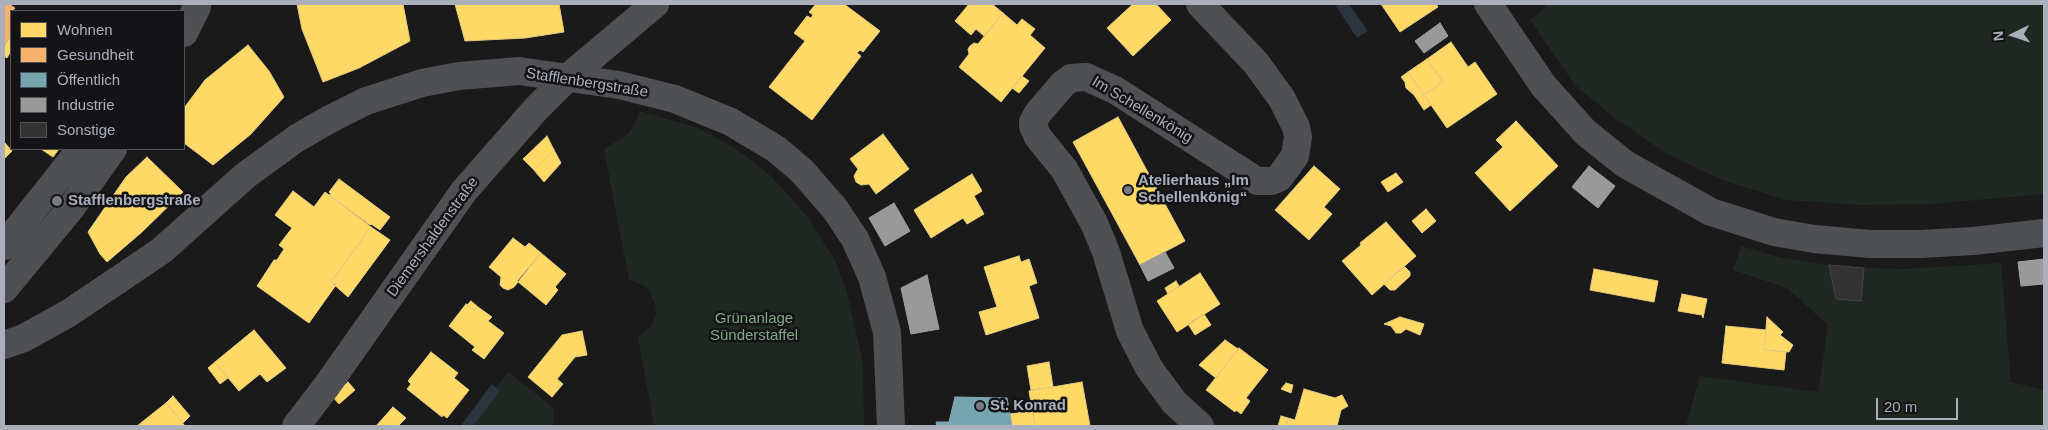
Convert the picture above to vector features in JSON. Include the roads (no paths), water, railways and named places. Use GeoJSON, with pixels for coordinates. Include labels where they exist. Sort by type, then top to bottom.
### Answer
{"type":"FeatureCollection","features":[{"type":"Feature","properties":{"kind":"street","name":"Diemershaldenstraße"},"geometry":{"type":"LineString","coordinates":[[296,426],[326,387],[464,191],[535,110],[566,79],[656,4]]}},
{"type":"Feature","properties":{"kind":"street","name":"Im Schellenkönig"},"geometry":{"type":"LineString","coordinates":[[1200,4],[1265,75],[1282,99],[1296,127],[1298,137],[1295,156],[1279,178],[1272,182],[1257,181],[1115,90],[1086,76],[1077,76],[1066,80],[1038,113],[1033,126],[1034,132],[1064,169],[1094,223],[1106,252],[1130,331],[1146,362],[1174,402],[1200,426]]}},
{"type":"Feature","properties":{"kind":"street"},"geometry":{"type":"LineString","coordinates":[[1488,4],[1543,85],[1585,132],[1625,164],[1710,212],[1774,232],[1870,244],[1947,243],[2013,238],[2044,233]]}},
{"type":"Feature","properties":{"kind":"street"},"geometry":{"type":"LineString","coordinates":[[185,31],[193,11]]}},
{"type":"Feature","properties":{"kind":"street","name":"Stafflenbergstraße"},"geometry":{"type":"LineString","coordinates":[[4,345],[39,330],[109,287],[161,251],[246,175],[272,155],[315,128],[366,101],[392,91],[459,76],[520,71],[566,79],[602,82],[641,90],[704,110],[756,136],[802,171],[835,209],[855,239],[872,277],[887,332],[891,426]]}},
{"type":"Feature","properties":{"kind":"street"},"geometry":{"type":"LineString","coordinates":[[4,246],[80,150]]}},
{"type":"Feature","properties":{"kind":"street"},"geometry":{"type":"LineString","coordinates":[[4,289],[71,208],[112,150]]}},
{"type":"Feature","properties":{"kind":"tram line"},"geometry":{"type":"LineString","coordinates":[[185,11],[190,4]]}},
{"type":"Feature","properties":{"kind":"tram line"},"geometry":{"type":"LineString","coordinates":[[185,43],[211,4]]}},
{"type":"Feature","properties":{"kind":"tram line"},"geometry":{"type":"LineString","coordinates":[[4,246],[80,150]]}},
{"type":"Feature","properties":{"kind":"tram line"},"geometry":{"type":"LineString","coordinates":[[4,289],[71,208],[112,150]]}},
{"type":"Feature","properties":{"kind":"place","name":"Atelierhaus „Im Schellenkönig“"},"geometry":{"type":"Point","coordinates":[1128,190]}},
{"type":"Feature","properties":{"kind":"place","name":"Stafflenbergstraße"},"geometry":{"type":"Point","coordinates":[57,201]}},
{"type":"Feature","properties":{"kind":"place","name":"St. Konrad"},"geometry":{"type":"Point","coordinates":[980,406]}},
{"type":"Feature","properties":{"kind":"park label","name":"Grünanlage Sünderstaffel"},"geometry":{"type":"Point","coordinates":[754,328]}}]}
